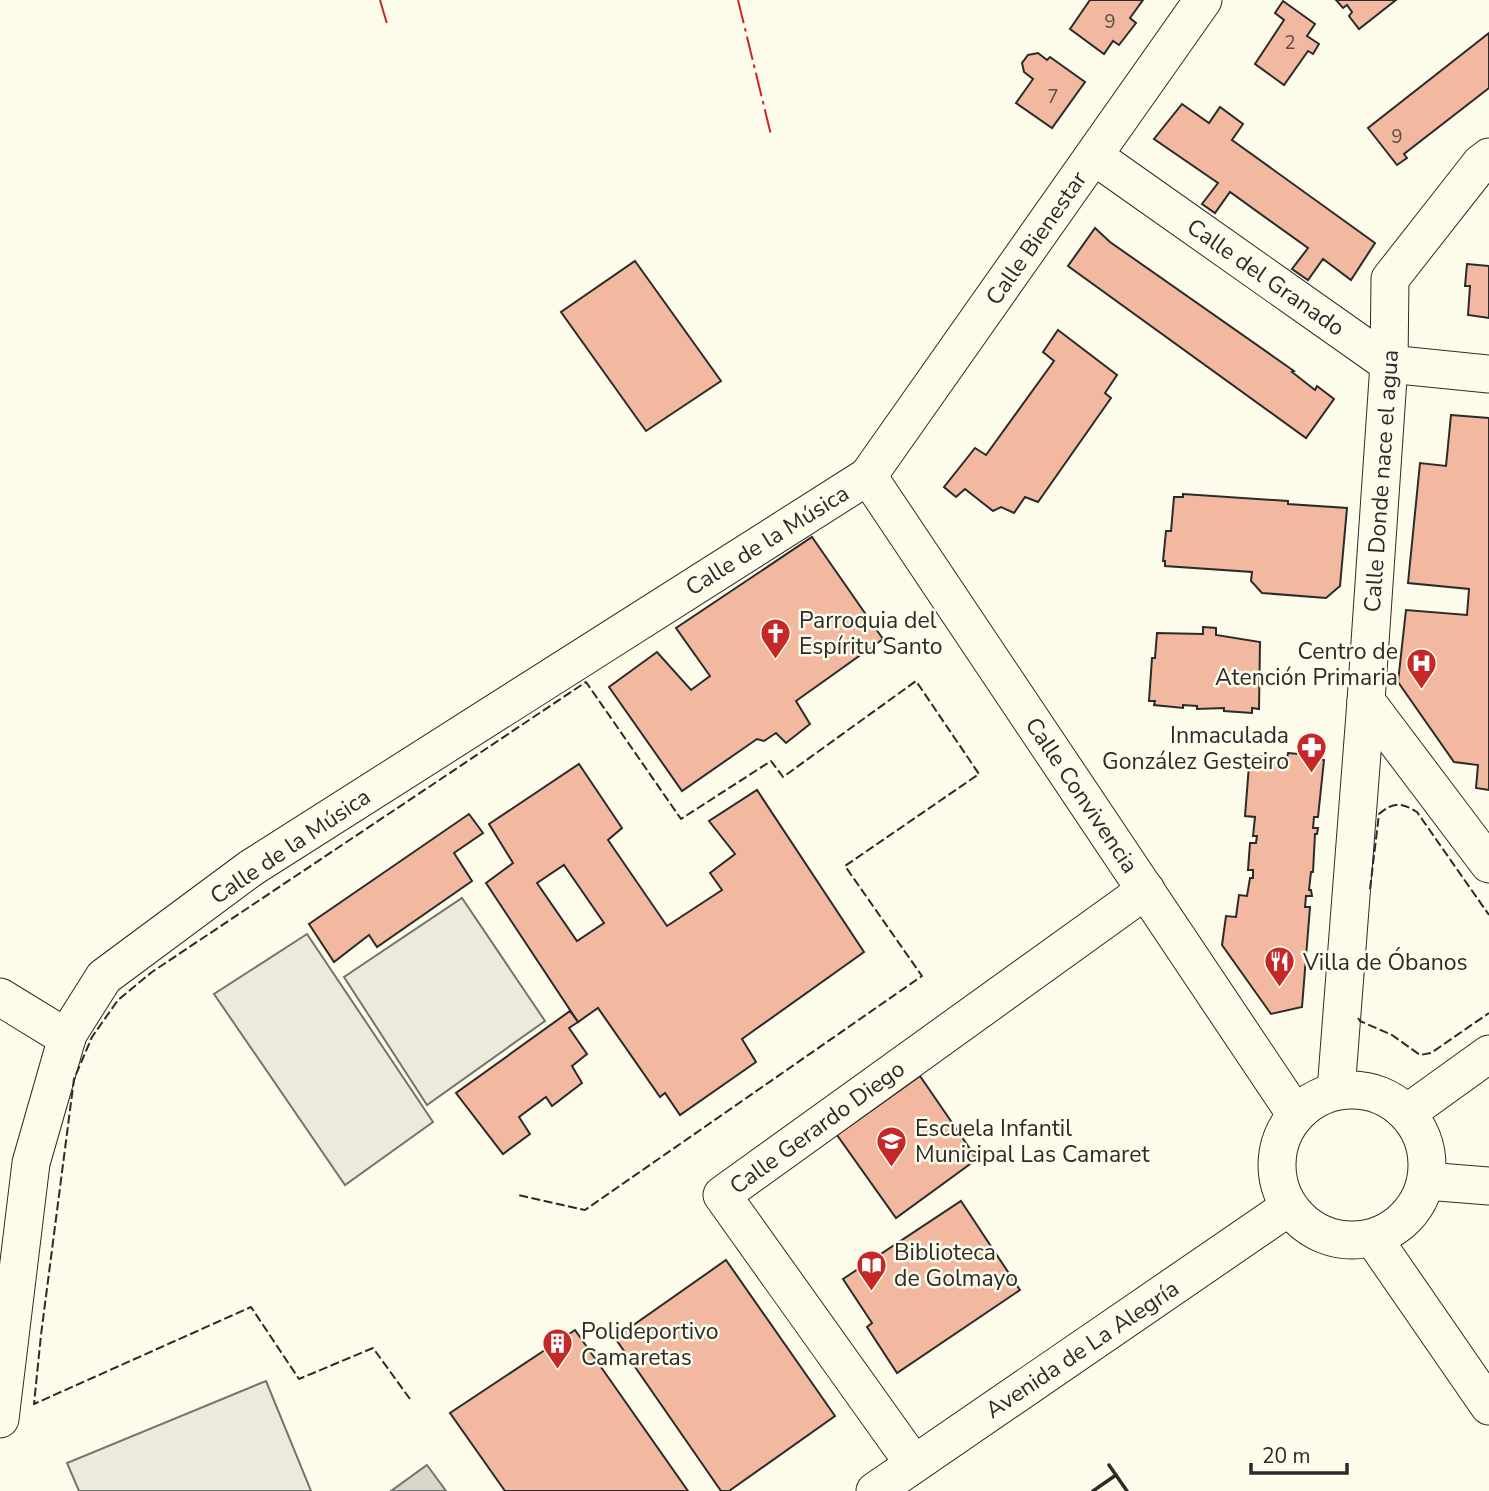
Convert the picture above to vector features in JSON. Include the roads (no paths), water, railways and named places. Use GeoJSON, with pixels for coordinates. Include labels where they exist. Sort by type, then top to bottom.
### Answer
{"type":"FeatureCollection","features":[{"type":"Feature","properties":{"kind":"street","name":"Calle Bienestar"},"geometry":{"type":"LineString","coordinates":[[868,475],[1203,0]]}},
{"type":"Feature","properties":{"kind":"street","name":"Calle del Granado"},"geometry":{"type":"LineString","coordinates":[[1094,156],[1389,364],[1489,374]]}},
{"type":"Feature","properties":{"kind":"street","name":"Calle Donde nace el agua"},"geometry":{"type":"LineString","coordinates":[[1336,1091],[1389,364],[1390,279],[1481,163],[1489,157]]}},
{"type":"Feature","properties":{"kind":"street","name":"Calle Convivencia"},"geometry":{"type":"LineString","coordinates":[[868,475],[1296,1115]]}},
{"type":"Feature","properties":{"kind":"street","name":"Calle de la Música"},"geometry":{"type":"LineString","coordinates":[[0,1419],[31,1163],[66,1038],[104,977],[251,869],[868,475]]}},
{"type":"Feature","properties":{"kind":"street"},"geometry":{"type":"LineString","coordinates":[[1366,701],[1489,864]]}},
{"type":"Feature","properties":{"kind":"street","name":"Calle Gerardo Diego"},"geometry":{"type":"LineString","coordinates":[[914,1464],[722,1195],[1146,890]]}},
{"type":"Feature","properties":{"kind":"street"},"geometry":{"type":"LineString","coordinates":[[0,997],[66,1038]]}},
{"type":"Feature","properties":{"kind":"street"},"geometry":{"type":"LineString","coordinates":[[1407,1114],[1489,1054]]}},
{"type":"Feature","properties":{"kind":"street"},"geometry":{"type":"LineString","coordinates":[[1361,1090],[1386,1098],[1407,1114],[1420,1133],[1427,1156],[1426,1181],[1419,1200],[1407,1217],[1392,1230],[1373,1238],[1349,1241],[1326,1237],[1305,1225],[1289,1207],[1279,1185],[1276,1160],[1283,1136],[1296,1115],[1314,1100],[1336,1091],[1361,1090]]}},
{"type":"Feature","properties":{"kind":"street"},"geometry":{"type":"LineString","coordinates":[[1426,1181],[1489,1186]]}},
{"type":"Feature","properties":{"kind":"street","name":"Avenida de La Alegría"},"geometry":{"type":"LineString","coordinates":[[875,1491],[1289,1207]]}},
{"type":"Feature","properties":{"kind":"street"},"geometry":{"type":"LineString","coordinates":[[1373,1238],[1489,1406]]}},
{"type":"Feature","properties":{"kind":"place","name":"Parroquia del Espíritu Santo"},"geometry":{"type":"Point","coordinates":[776,660]}},
{"type":"Feature","properties":{"kind":"place","name":"Centro de Atención Primaria"},"geometry":{"type":"Point","coordinates":[1421,691]}},
{"type":"Feature","properties":{"kind":"place","name":"Inmaculada González Gesteiro"},"geometry":{"type":"Point","coordinates":[1312,775]}},
{"type":"Feature","properties":{"kind":"place","name":"Villa de Óbanos"},"geometry":{"type":"Point","coordinates":[1280,989]}},
{"type":"Feature","properties":{"kind":"place","name":"Escuela Infantil Municipal Las Camaret"},"geometry":{"type":"Point","coordinates":[892,1168]}},
{"type":"Feature","properties":{"kind":"place","name":"Biblioteca de Golmayo"},"geometry":{"type":"Point","coordinates":[871,1292]}},
{"type":"Feature","properties":{"kind":"place","name":"Polideportivo Camaretas"},"geometry":{"type":"Point","coordinates":[558,1371]}}]}
